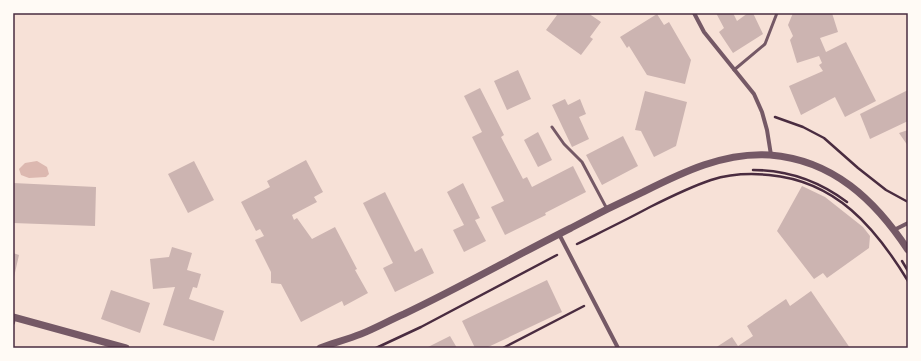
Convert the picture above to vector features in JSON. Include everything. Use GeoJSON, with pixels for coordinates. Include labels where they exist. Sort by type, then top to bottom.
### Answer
{"type":"FeatureCollection","features":[{"type":"Feature","properties":{"kind":"street"},"geometry":{"type":"LineString","coordinates":[[694,13],[704,32],[754,94],[762,112],[767,130],[771,155]]}},
{"type":"Feature","properties":{"kind":"street"},"geometry":{"type":"LineString","coordinates":[[320,348],[362,334],[426,304],[607,209],[682,173],[712,162],[746,156],[771,155],[793,159],[817,167],[844,181],[857,190],[872,204],[884,217],[908,250]]}},
{"type":"Feature","properties":{"kind":"street"},"geometry":{"type":"LineString","coordinates":[[894,230],[908,223]]}},
{"type":"Feature","properties":{"kind":"street"},"geometry":{"type":"LineString","coordinates":[[559,234],[618,348]]}},
{"type":"Feature","properties":{"kind":"street"},"geometry":{"type":"LineString","coordinates":[[13,319],[126,348]]}},
{"type":"Feature","properties":{"kind":"lane"},"geometry":{"type":"LineString","coordinates":[[734,70],[765,44],[777,13]]}},
{"type":"Feature","properties":{"kind":"lane"},"geometry":{"type":"LineString","coordinates":[[552,126],[564,144],[582,162],[607,209]]}},
{"type":"Feature","properties":{"kind":"path"},"geometry":{"type":"LineString","coordinates":[[762,112],[803,127],[824,138],[886,190],[908,202]]}},
{"type":"Feature","properties":{"kind":"path"},"geometry":{"type":"LineString","coordinates":[[753,170],[782,172],[806,178],[830,190],[858,211]]}},
{"type":"Feature","properties":{"kind":"path"},"geometry":{"type":"LineString","coordinates":[[755,174],[774,175],[800,181],[836,198],[857,215],[880,239],[908,280]]}},
{"type":"Feature","properties":{"kind":"path"},"geometry":{"type":"LineString","coordinates":[[503,348],[594,301]]}},
{"type":"Feature","properties":{"kind":"shaded area"},"geometry":{"type":"Polygon","coordinates":[[[37,161],[47,167],[49,174],[46,177],[29,178],[21,175],[19,169],[25,163],[37,161]]]}},
{"type":"Feature","properties":{"kind":"building"},"geometry":{"type":"Polygon","coordinates":[[[555,13],[588,13],[601,22],[590,37],[593,39],[581,55],[546,30],[557,15],[555,13]]]}},
{"type":"Feature","properties":{"kind":"building"},"geometry":{"type":"Polygon","coordinates":[[[716,13],[733,13],[737,21],[748,13],[753,13],[763,34],[733,53],[719,32],[724,28],[716,13]]]}},
{"type":"Feature","properties":{"kind":"building"},"geometry":{"type":"Polygon","coordinates":[[[793,13],[832,13],[838,32],[820,38],[826,52],[846,42],[876,101],[845,117],[835,97],[801,115],[789,86],[823,71],[819,65],[822,63],[819,56],[797,63],[790,40],[793,36],[788,25],[793,13]]]}},
{"type":"Feature","properties":{"kind":"building"},"geometry":{"type":"Polygon","coordinates":[[[657,14],[664,25],[669,22],[691,60],[685,84],[647,75],[629,46],[627,48],[620,37],[657,14]]]}},
{"type":"Feature","properties":{"kind":"building"},"geometry":{"type":"Polygon","coordinates":[[[518,70],[531,99],[507,110],[494,81],[518,70]]]}},
{"type":"Feature","properties":{"kind":"building"},"geometry":{"type":"Polygon","coordinates":[[[480,88],[504,135],[501,137],[523,179],[527,177],[532,187],[573,166],[586,192],[545,213],[546,215],[505,235],[491,207],[504,201],[472,137],[482,132],[464,96],[480,88]]]}},
{"type":"Feature","properties":{"kind":"building"},"geometry":{"type":"Polygon","coordinates":[[[908,90],[908,121],[870,139],[860,114],[908,90]]]}},
{"type":"Feature","properties":{"kind":"building"},"geometry":{"type":"Polygon","coordinates":[[[645,91],[687,102],[676,146],[654,157],[641,131],[635,130],[645,91]]]}},
{"type":"Feature","properties":{"kind":"building"},"geometry":{"type":"Polygon","coordinates":[[[565,99],[568,105],[580,99],[586,114],[579,117],[589,139],[572,147],[552,105],[565,99]]]}},
{"type":"Feature","properties":{"kind":"building"},"geometry":{"type":"Polygon","coordinates":[[[908,130],[908,146],[899,133],[908,130]]]}},
{"type":"Feature","properties":{"kind":"building"},"geometry":{"type":"Polygon","coordinates":[[[538,132],[552,160],[538,167],[524,140],[538,132]]]}},
{"type":"Feature","properties":{"kind":"building"},"geometry":{"type":"Polygon","coordinates":[[[623,136],[638,166],[602,185],[586,155],[623,136]]]}},
{"type":"Feature","properties":{"kind":"building"},"geometry":{"type":"Polygon","coordinates":[[[306,160],[323,192],[314,197],[317,202],[292,215],[294,220],[297,218],[312,239],[335,227],[357,269],[355,270],[368,293],[344,306],[342,301],[301,322],[281,284],[271,283],[271,272],[255,240],[264,236],[260,229],[256,231],[241,202],[270,187],[267,181],[306,160]]]}},
{"type":"Feature","properties":{"kind":"building"},"geometry":{"type":"Polygon","coordinates":[[[194,161],[214,200],[188,213],[168,174],[194,161]]]}},
{"type":"Feature","properties":{"kind":"building"},"geometry":{"type":"Polygon","coordinates":[[[13,183],[96,187],[95,226],[13,223],[13,183]]]}},
{"type":"Feature","properties":{"kind":"building"},"geometry":{"type":"Polygon","coordinates":[[[463,183],[480,218],[475,220],[486,241],[464,252],[453,230],[464,225],[447,192],[463,183]]]}},
{"type":"Feature","properties":{"kind":"building"},"geometry":{"type":"Polygon","coordinates":[[[802,186],[825,197],[863,227],[870,236],[869,248],[827,278],[823,273],[814,279],[777,231],[802,186]]]}},
{"type":"Feature","properties":{"kind":"building"},"geometry":{"type":"Polygon","coordinates":[[[385,192],[415,252],[422,248],[434,273],[395,292],[383,268],[393,263],[363,203],[385,192]]]}},
{"type":"Feature","properties":{"kind":"building"},"geometry":{"type":"Polygon","coordinates":[[[172,247],[192,253],[187,270],[201,274],[197,288],[193,287],[189,299],[224,311],[214,341],[163,325],[175,287],[153,289],[150,259],[169,257],[172,247]]]}},
{"type":"Feature","properties":{"kind":"building"},"geometry":{"type":"Polygon","coordinates":[[[13,253],[19,255],[14,277],[13,277],[13,253]]]}},
{"type":"Feature","properties":{"kind":"building"},"geometry":{"type":"Polygon","coordinates":[[[547,280],[562,312],[486,348],[475,348],[462,321],[547,280]]]}},
{"type":"Feature","properties":{"kind":"building"},"geometry":{"type":"Polygon","coordinates":[[[111,290],[150,303],[140,333],[101,319],[111,290]]]}},
{"type":"Feature","properties":{"kind":"building"},"geometry":{"type":"Polygon","coordinates":[[[811,291],[850,348],[715,348],[732,337],[738,346],[753,336],[747,326],[786,299],[790,306],[811,291]]]}},
{"type":"Feature","properties":{"kind":"building"},"geometry":{"type":"Polygon","coordinates":[[[450,336],[457,348],[426,348],[450,336]]]}}]}
